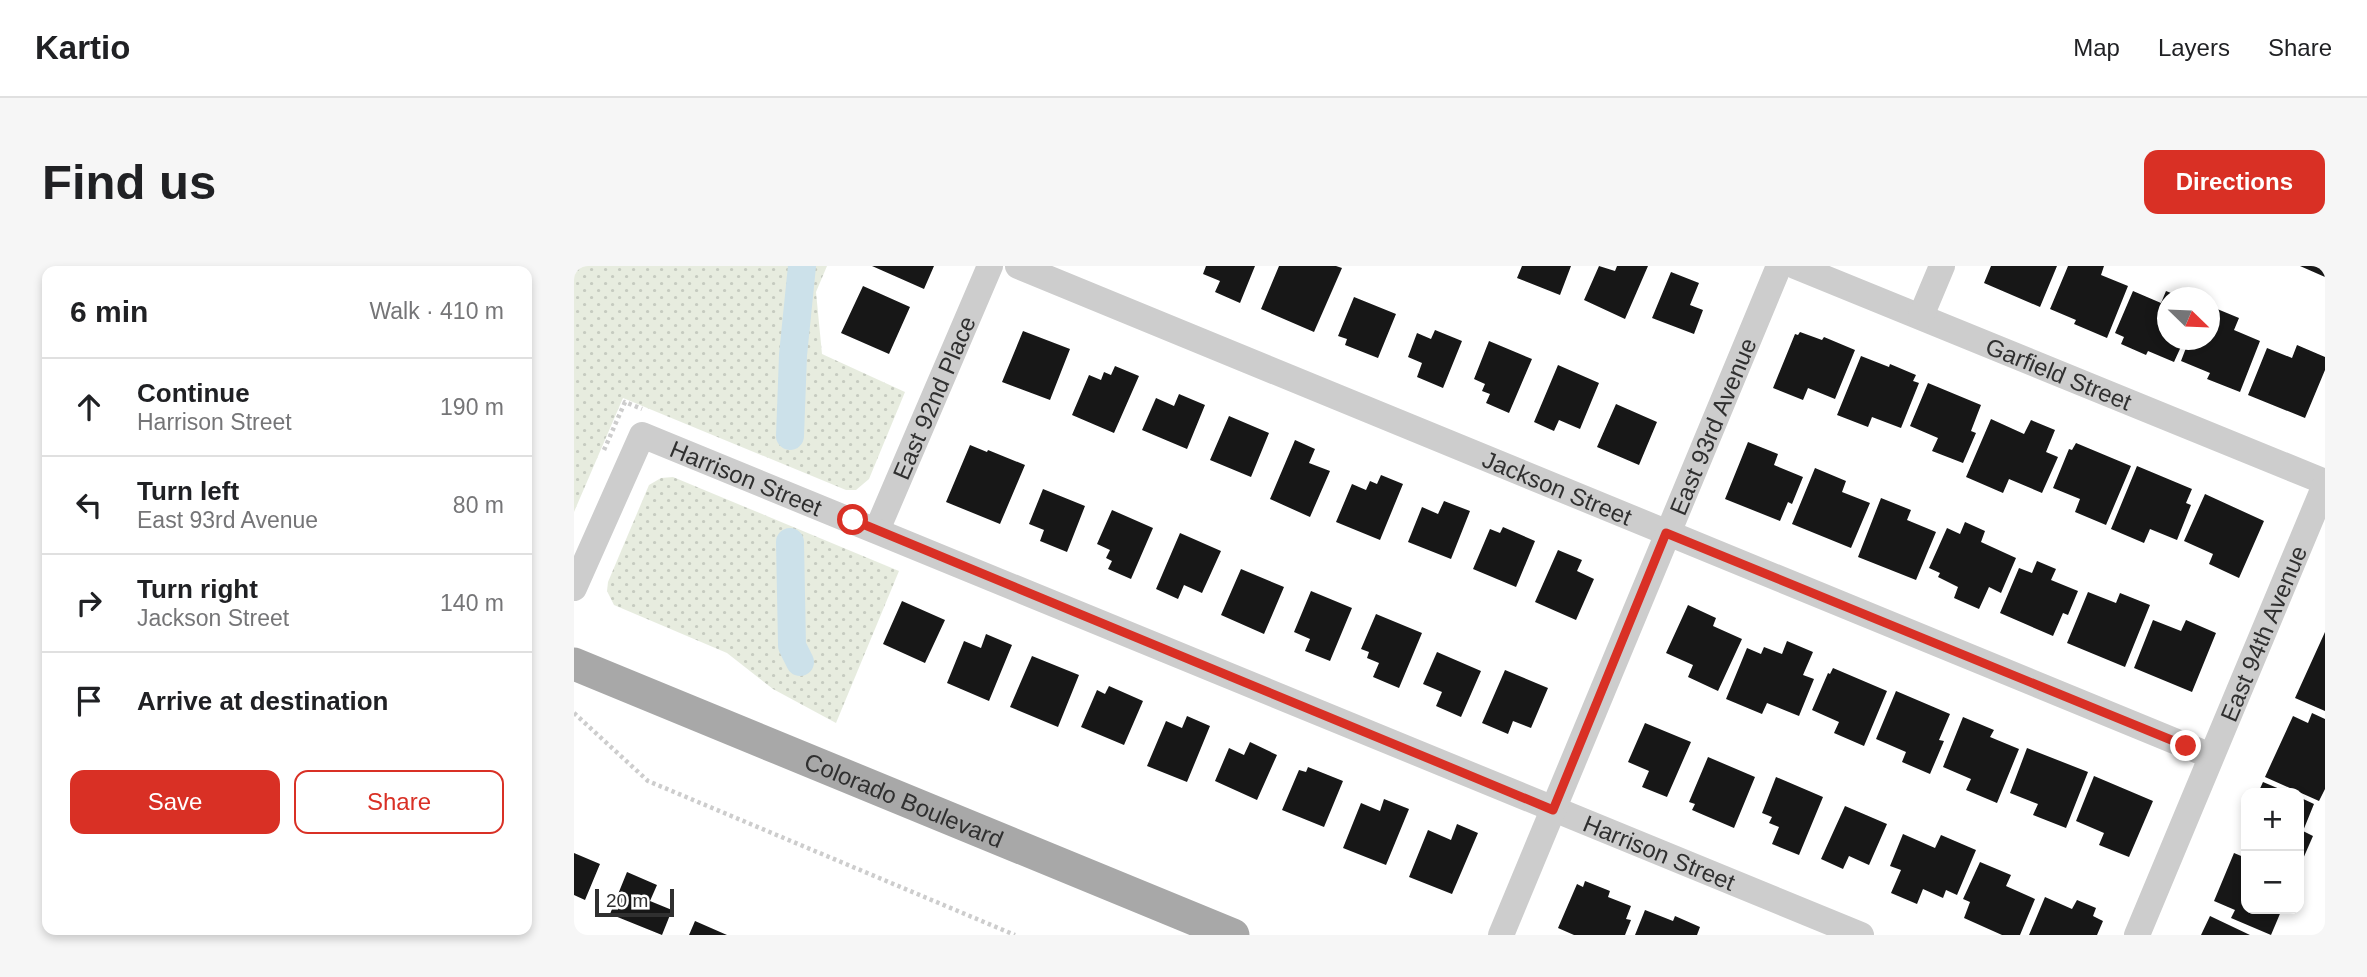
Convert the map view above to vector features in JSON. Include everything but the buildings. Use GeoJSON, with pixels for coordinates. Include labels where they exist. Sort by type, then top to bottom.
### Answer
{"type":"FeatureCollection","features":[{"type":"Feature","properties":{"kind":"main road","name":"Colorado Boulevard"},"geometry":{"type":"LineString","coordinates":[[574,664],[1233,935]]}},
{"type":"Feature","properties":{"kind":"street","name":"East 92nd Place"},"geometry":{"type":"LineString","coordinates":[[877,530],[990,266]]}},
{"type":"Feature","properties":{"kind":"street","name":"Jackson Street"},"geometry":{"type":"LineString","coordinates":[[1018,266],[2211,756]]}},
{"type":"Feature","properties":{"kind":"street","name":"East 93rd Avenue"},"geometry":{"type":"LineString","coordinates":[[1501,935],[1779,266]]}},
{"type":"Feature","properties":{"kind":"street","name":"Garfield Street"},"geometry":{"type":"LineString","coordinates":[[1795,266],[2325,483]]}},
{"type":"Feature","properties":{"kind":"street"},"geometry":{"type":"LineString","coordinates":[[1922,316],[1942,266]]}},
{"type":"Feature","properties":{"kind":"street","name":"Harrison Street"},"geometry":{"type":"LineString","coordinates":[[574,588],[642,435],[1861,935]]}},
{"type":"Feature","properties":{"kind":"street","name":"East 94th Avenue"},"geometry":{"type":"LineString","coordinates":[[2137,935],[2325,483]]}},
{"type":"Feature","properties":{"kind":"path"},"geometry":{"type":"LineString","coordinates":[[574,713],[648,781],[1015,935]]}},
{"type":"Feature","properties":{"kind":"shaded area"},"geometry":{"type":"Polygon","coordinates":[[[574,266],[827,266],[816,292],[822,354],[905,392],[869,479],[856,490],[846,490],[623,398],[574,512],[574,266]]]}},
{"type":"Feature","properties":{"kind":"shaded area"},"geometry":{"type":"Polygon","coordinates":[[[673,477],[899,571],[836,723],[773,689],[727,653],[614,605],[607,591],[608,582],[649,485],[661,478],[673,477]]]}},
{"type":"Feature","properties":{"kind":"waterway"},"geometry":{"type":"LineString","coordinates":[[790,436],[793,355],[802,266]]}},
{"type":"Feature","properties":{"kind":"waterway"},"geometry":{"type":"LineString","coordinates":[[790,542],[792,646],[800,662]]}},
{"type":"Feature","properties":{"kind":"route"},"geometry":{"type":"LineString","coordinates":[[853,520],[1553,810],[1666,533],[2186,746]]}}]}
